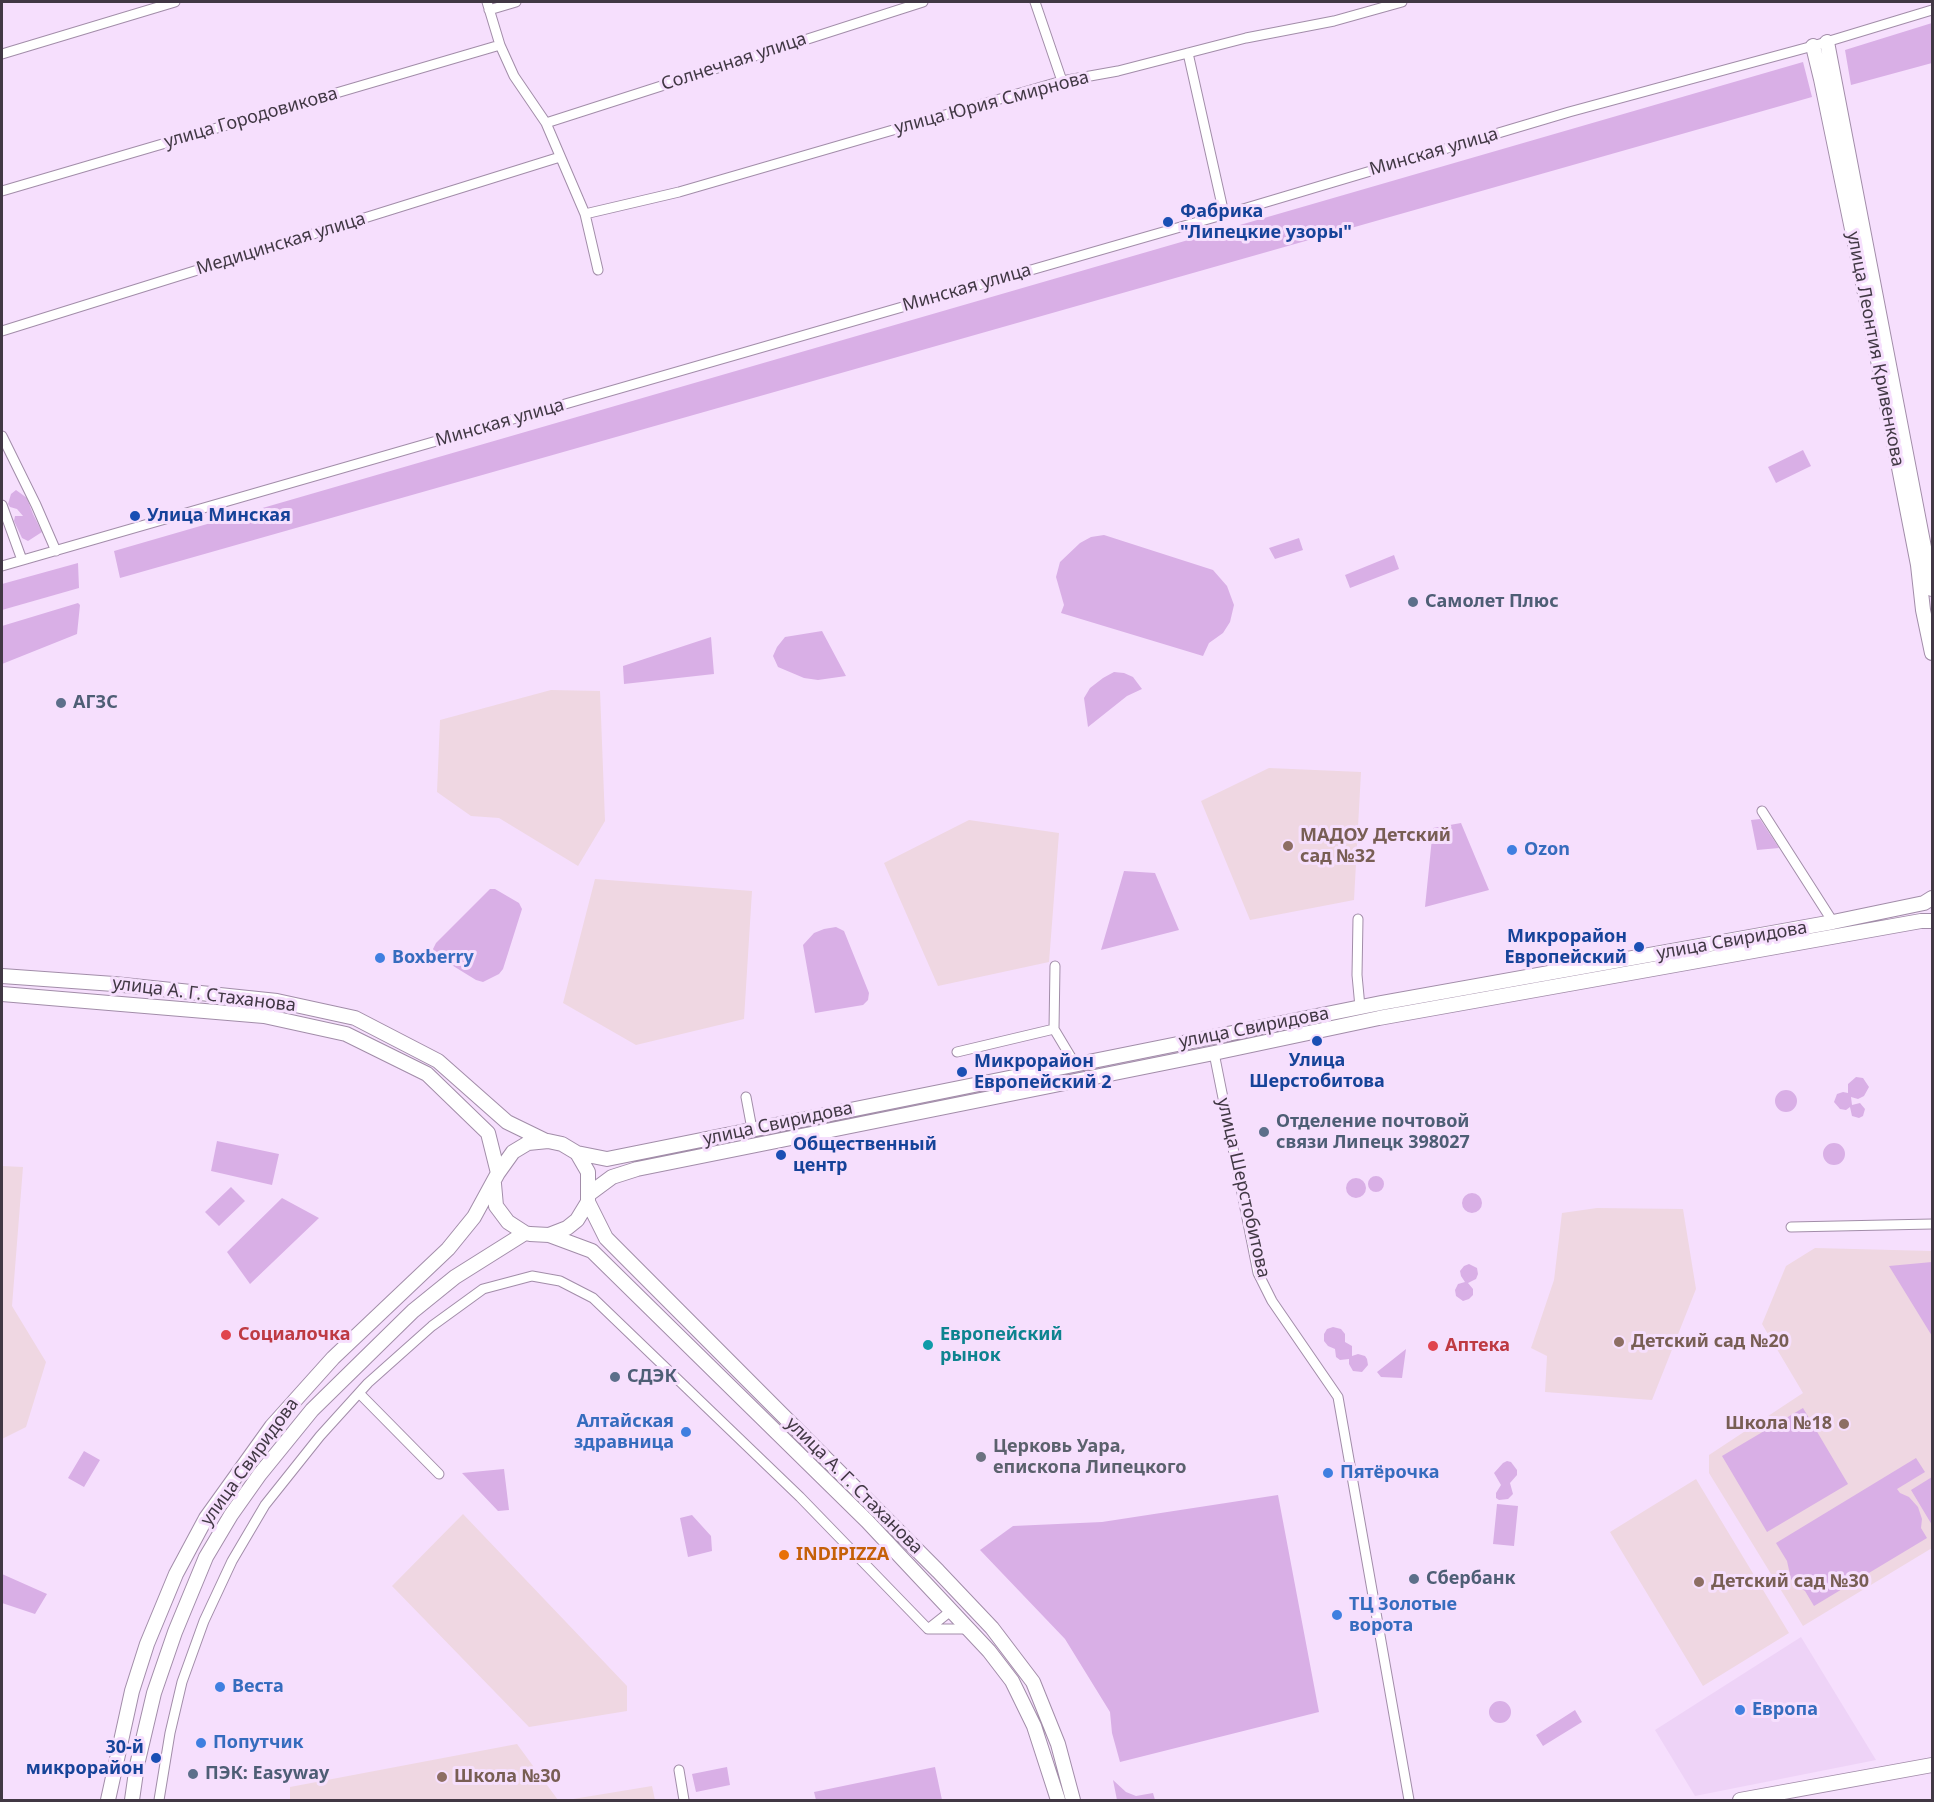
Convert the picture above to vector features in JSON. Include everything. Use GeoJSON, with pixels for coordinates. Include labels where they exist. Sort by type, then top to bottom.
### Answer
{"type":"FeatureCollection","features":[{"type":"Feature","properties":{"kind":"street"},"geometry":{"type":"LineString","coordinates":[[2,54],[175,2]]}},
{"type":"Feature","properties":{"kind":"street"},"geometry":{"type":"LineString","coordinates":[[516,2],[488,6],[500,45],[514,76],[546,123],[585,214],[598,270]]}},
{"type":"Feature","properties":{"kind":"street","name":"Солнечная улица"},"geometry":{"type":"LineString","coordinates":[[546,123],[923,2]]}},
{"type":"Feature","properties":{"kind":"street"},"geometry":{"type":"LineString","coordinates":[[1035,2],[1062,81]]}},
{"type":"Feature","properties":{"kind":"street","name":"улица Юрия Смирнова"},"geometry":{"type":"LineString","coordinates":[[585,214],[679,192],[1062,81],[1118,71],[1246,38],[1334,21],[1402,2]]}},
{"type":"Feature","properties":{"kind":"street","name":"Минская улица"},"geometry":{"type":"LineString","coordinates":[[2,566],[1224,214],[1569,112],[1813,46],[1932,10]]}},
{"type":"Feature","properties":{"kind":"street","name":"улица Леонтия Кривенкова"},"geometry":{"type":"LineString","coordinates":[[1827,42],[1932,589]]}},
{"type":"Feature","properties":{"kind":"street","name":"улица Городовикова"},"geometry":{"type":"LineString","coordinates":[[2,191],[500,45]]}},
{"type":"Feature","properties":{"kind":"street","name":"улица Леонтия Кривенкова"},"geometry":{"type":"LineString","coordinates":[[1813,46],[1918,565],[1923,610],[1932,653]]}},
{"type":"Feature","properties":{"kind":"street"},"geometry":{"type":"LineString","coordinates":[[1188,53],[1224,214]]}},
{"type":"Feature","properties":{"kind":"street","name":"Медицинская улица"},"geometry":{"type":"LineString","coordinates":[[2,332],[560,157]]}},
{"type":"Feature","properties":{"kind":"street"},"geometry":{"type":"LineString","coordinates":[[2,436],[36,504],[56,551]]}},
{"type":"Feature","properties":{"kind":"street"},"geometry":{"type":"LineString","coordinates":[[2,505],[22,560]]}},
{"type":"Feature","properties":{"kind":"street"},"geometry":{"type":"LineString","coordinates":[[1762,811],[1833,922]]}},
{"type":"Feature","properties":{"kind":"street","name":"улица Свиридова"},"geometry":{"type":"LineString","coordinates":[[577,1153],[607,1159],[1360,1007],[1833,922],[1924,903],[1932,898]]}},
{"type":"Feature","properties":{"kind":"street"},"geometry":{"type":"LineString","coordinates":[[1358,919],[1357,975],[1360,1007]]}},
{"type":"Feature","properties":{"kind":"street","name":"улица Свиридова"},"geometry":{"type":"LineString","coordinates":[[589,1198],[612,1177],[637,1169],[1390,1016],[1921,921],[1932,921]]}},
{"type":"Feature","properties":{"kind":"street"},"geometry":{"type":"LineString","coordinates":[[1055,966],[1054,1029],[1075,1064]]}},
{"type":"Feature","properties":{"kind":"street","name":"улица А. Г. Стаханова"},"geometry":{"type":"LineString","coordinates":[[2,976],[114,984],[277,1001],[355,1018],[438,1061],[507,1122],[548,1141]]}},
{"type":"Feature","properties":{"kind":"street","name":"улица А. Г. Стаханова"},"geometry":{"type":"LineString","coordinates":[[2,994],[264,1016],[346,1034],[427,1074],[488,1133],[496,1178]]}},
{"type":"Feature","properties":{"kind":"street"},"geometry":{"type":"LineString","coordinates":[[957,1052],[1054,1029]]}},
{"type":"Feature","properties":{"kind":"street","name":"улица Шерстобитова"},"geometry":{"type":"LineString","coordinates":[[1214,1053],[1258,1273],[1272,1301],[1338,1397],[1410,1800]]}},
{"type":"Feature","properties":{"kind":"street"},"geometry":{"type":"LineString","coordinates":[[746,1097],[752,1129]]}},
{"type":"Feature","properties":{"kind":"street"},"geometry":{"type":"LineString","coordinates":[[548,1141],[562,1144],[577,1153],[588,1172],[589,1198],[577,1220],[567,1228],[549,1234],[525,1233],[507,1222],[495,1206],[496,1178],[513,1152],[528,1143],[548,1141]]}},
{"type":"Feature","properties":{"kind":"street","name":"улица Свиридова"},"geometry":{"type":"LineString","coordinates":[[108,1800],[132,1691],[147,1644],[176,1574],[206,1518],[272,1426],[333,1358],[448,1249],[474,1217],[496,1178]]}},
{"type":"Feature","properties":{"kind":"street","name":"улица А. Г. Стаханова"},"geometry":{"type":"LineString","coordinates":[[589,1198],[606,1238],[992,1628],[1033,1682],[1058,1744],[1073,1800]]}},
{"type":"Feature","properties":{"kind":"street"},"geometry":{"type":"LineString","coordinates":[[1791,1227],[1932,1224]]}},
{"type":"Feature","properties":{"kind":"street","name":"улица Свиридова"},"geometry":{"type":"LineString","coordinates":[[132,1800],[137,1765],[152,1702],[172,1640],[206,1557],[237,1507],[294,1431],[335,1385],[413,1311],[455,1277],[525,1233]]}},
{"type":"Feature","properties":{"kind":"street","name":"улица А. Г. Стаханова"},"geometry":{"type":"LineString","coordinates":[[549,1234],[592,1251],[867,1521],[970,1629],[1012,1681],[1034,1726],[1058,1800]]}},
{"type":"Feature","properties":{"kind":"street","name":"улица Свиридова"},"geometry":{"type":"LineString","coordinates":[[159,1800],[170,1733],[182,1682],[204,1621],[232,1561],[265,1505],[320,1436],[359,1393],[444,1315],[483,1289],[532,1276],[560,1281],[593,1298],[800,1497],[928,1629]]}},
{"type":"Feature","properties":{"kind":"street"},"geometry":{"type":"LineString","coordinates":[[359,1393],[439,1474]]}},
{"type":"Feature","properties":{"kind":"street"},"geometry":{"type":"LineString","coordinates":[[928,1629],[952,1610]]}},
{"type":"Feature","properties":{"kind":"street"},"geometry":{"type":"LineString","coordinates":[[928,1629],[970,1629]]}},
{"type":"Feature","properties":{"kind":"street"},"geometry":{"type":"LineString","coordinates":[[1740,1800],[1932,1765]]}},
{"type":"Feature","properties":{"kind":"street"},"geometry":{"type":"LineString","coordinates":[[679,1770],[684,1800]]}},
{"type":"Feature","properties":{"kind":"shaded area"},"geometry":{"type":"Polygon","coordinates":[[[1932,23],[1932,63],[1851,85],[1845,50],[1932,23]]]}},
{"type":"Feature","properties":{"kind":"shaded area"},"geometry":{"type":"Polygon","coordinates":[[[1803,62],[1812,97],[120,578],[114,551],[1803,62]]]}},
{"type":"Feature","properties":{"kind":"shaded area"},"geometry":{"type":"Polygon","coordinates":[[[1803,450],[1811,466],[1776,483],[1768,467],[1803,450]]]}},
{"type":"Feature","properties":{"kind":"shaded area"},"geometry":{"type":"Polygon","coordinates":[[[16,490],[27,498],[42,532],[28,541],[22,538],[14,521],[15,516],[23,516],[8,504],[11,494],[16,490]]]}},
{"type":"Feature","properties":{"kind":"shaded area"},"geometry":{"type":"Polygon","coordinates":[[[1104,535],[1213,570],[1227,586],[1234,605],[1230,622],[1223,633],[1209,643],[1203,656],[1061,613],[1064,605],[1056,577],[1060,562],[1080,543],[1091,537],[1104,535]]]}},
{"type":"Feature","properties":{"kind":"shaded area"},"geometry":{"type":"Polygon","coordinates":[[[1299,538],[1303,550],[1275,559],[1269,548],[1299,538]]]}},
{"type":"Feature","properties":{"kind":"shaded area"},"geometry":{"type":"Polygon","coordinates":[[[1394,555],[1399,569],[1350,588],[1345,575],[1394,555]]]}},
{"type":"Feature","properties":{"kind":"shaded area"},"geometry":{"type":"Polygon","coordinates":[[[78,563],[79,588],[2,610],[2,584],[78,563]]]}},
{"type":"Feature","properties":{"kind":"shaded area"},"geometry":{"type":"Polygon","coordinates":[[[78,603],[80,605],[77,634],[2,664],[2,626],[78,603]]]}},
{"type":"Feature","properties":{"kind":"shaded area"},"geometry":{"type":"Polygon","coordinates":[[[822,631],[846,676],[818,680],[804,678],[778,667],[773,656],[785,637],[822,631]]]}},
{"type":"Feature","properties":{"kind":"shaded area"},"geometry":{"type":"Polygon","coordinates":[[[711,637],[714,674],[624,684],[623,666],[711,637]]]}},
{"type":"Feature","properties":{"kind":"shaded area"},"geometry":{"type":"Polygon","coordinates":[[[1114,672],[1133,677],[1142,689],[1127,696],[1088,727],[1084,698],[1090,688],[1114,672]]]}},
{"type":"Feature","properties":{"kind":"shaded area"},"geometry":{"type":"Polygon","coordinates":[[[551,690],[600,691],[605,821],[578,866],[499,818],[471,816],[437,792],[440,720],[551,690]]]}},
{"type":"Feature","properties":{"kind":"shaded area","name":"МАДОУ Детский сад №32"},"geometry":{"type":"Polygon","coordinates":[[[1269,768],[1361,772],[1354,900],[1250,920],[1201,801],[1269,768]]]}},
{"type":"Feature","properties":{"kind":"shaded area"},"geometry":{"type":"Polygon","coordinates":[[[1760,819],[1779,848],[1757,850],[1751,820],[1760,819]]]}},
{"type":"Feature","properties":{"kind":"shaded area"},"geometry":{"type":"Polygon","coordinates":[[[969,820],[1059,833],[1049,962],[938,986],[884,863],[969,820]]]}},
{"type":"Feature","properties":{"kind":"shaded area"},"geometry":{"type":"Polygon","coordinates":[[[1461,823],[1489,890],[1425,907],[1433,828],[1461,823]]]}},
{"type":"Feature","properties":{"kind":"shaded area"},"geometry":{"type":"Polygon","coordinates":[[[1124,871],[1155,873],[1179,930],[1101,950],[1124,871]]]}},
{"type":"Feature","properties":{"kind":"shaded area"},"geometry":{"type":"Polygon","coordinates":[[[595,879],[752,891],[744,1019],[636,1045],[563,1003],[595,879]]]}},
{"type":"Feature","properties":{"kind":"shaded area"},"geometry":{"type":"Polygon","coordinates":[[[490,889],[495,889],[519,903],[522,909],[503,969],[499,974],[483,982],[437,956],[433,949],[436,943],[490,889]]]}},
{"type":"Feature","properties":{"kind":"shaded area"},"geometry":{"type":"Polygon","coordinates":[[[836,927],[844,931],[869,993],[868,1000],[863,1005],[815,1013],[803,945],[814,933],[836,927]]]}},
{"type":"Feature","properties":{"kind":"shaded area"},"geometry":{"type":"Polygon","coordinates":[[[1856,1077],[1863,1078],[1869,1087],[1864,1096],[1858,1099],[1851,1097],[1852,1105],[1860,1103],[1865,1109],[1863,1116],[1859,1118],[1852,1116],[1850,1107],[1846,1110],[1840,1109],[1834,1102],[1837,1094],[1848,1093],[1848,1084],[1856,1077]]]}},
{"type":"Feature","properties":{"kind":"shaded area"},"geometry":{"type":"Polygon","coordinates":[[[1786,1090],[1794,1093],[1797,1101],[1794,1109],[1786,1112],[1778,1109],[1775,1101],[1778,1093],[1786,1090]]]}},
{"type":"Feature","properties":{"kind":"shaded area"},"geometry":{"type":"Polygon","coordinates":[[[217,1141],[279,1154],[272,1185],[211,1171],[217,1141]]]}},
{"type":"Feature","properties":{"kind":"shaded area"},"geometry":{"type":"Polygon","coordinates":[[[1834,1143],[1844,1150],[1845,1154],[1838,1164],[1834,1165],[1824,1158],[1823,1154],[1830,1144],[1834,1143]]]}},
{"type":"Feature","properties":{"kind":"shaded area"},"geometry":{"type":"Polygon","coordinates":[[[2,1166],[23,1167],[12,1306],[46,1362],[26,1427],[2,1439],[2,1166]]]}},
{"type":"Feature","properties":{"kind":"shaded area"},"geometry":{"type":"Polygon","coordinates":[[[1373,1176],[1379,1176],[1384,1184],[1382,1190],[1373,1192],[1368,1187],[1368,1181],[1373,1176]]]}},
{"type":"Feature","properties":{"kind":"shaded area"},"geometry":{"type":"Polygon","coordinates":[[[1352,1178],[1360,1178],[1366,1184],[1366,1192],[1360,1198],[1352,1198],[1346,1192],[1346,1184],[1352,1178]]]}},
{"type":"Feature","properties":{"kind":"shaded area"},"geometry":{"type":"Polygon","coordinates":[[[231,1187],[245,1201],[219,1226],[205,1212],[231,1187]]]}},
{"type":"Feature","properties":{"kind":"shaded area"},"geometry":{"type":"Polygon","coordinates":[[[1468,1193],[1476,1193],[1482,1199],[1482,1207],[1476,1213],[1468,1213],[1462,1207],[1462,1199],[1468,1193]]]}},
{"type":"Feature","properties":{"kind":"shaded area"},"geometry":{"type":"Polygon","coordinates":[[[282,1198],[319,1218],[250,1284],[227,1252],[282,1198]]]}},
{"type":"Feature","properties":{"kind":"shaded area"},"geometry":{"type":"Polygon","coordinates":[[[1597,1208],[1683,1209],[1696,1289],[1652,1400],[1545,1392],[1547,1356],[1531,1348],[1554,1280],[1562,1213],[1597,1208]]]}},
{"type":"Feature","properties":{"kind":"shaded area","name":"Школа №18"},"geometry":{"type":"Polygon","coordinates":[[[1815,1248],[1932,1251],[1932,1548],[1803,1626],[1709,1473],[1709,1455],[1803,1393],[1762,1324],[1786,1266],[1815,1248]]]}},
{"type":"Feature","properties":{"kind":"shaded area"},"geometry":{"type":"Polygon","coordinates":[[[1932,1262],[1932,1336],[1889,1266],[1932,1262]]]}},
{"type":"Feature","properties":{"kind":"shaded area"},"geometry":{"type":"Polygon","coordinates":[[[1469,1264],[1477,1268],[1478,1274],[1476,1279],[1468,1283],[1473,1289],[1473,1295],[1463,1301],[1456,1296],[1455,1290],[1458,1284],[1465,1282],[1460,1271],[1469,1264]]]}},
{"type":"Feature","properties":{"kind":"shaded area"},"geometry":{"type":"Polygon","coordinates":[[[1333,1327],[1341,1329],[1345,1334],[1345,1342],[1352,1346],[1352,1356],[1358,1354],[1367,1359],[1368,1365],[1362,1372],[1353,1371],[1349,1359],[1340,1360],[1336,1357],[1335,1349],[1324,1341],[1327,1329],[1333,1327]]]}},
{"type":"Feature","properties":{"kind":"shaded area"},"geometry":{"type":"Polygon","coordinates":[[[1406,1349],[1402,1378],[1381,1377],[1377,1372],[1406,1349]]]}},
{"type":"Feature","properties":{"kind":"shaded area"},"geometry":{"type":"Polygon","coordinates":[[[1803,1408],[1848,1484],[1767,1532],[1722,1456],[1803,1408]]]}},
{"type":"Feature","properties":{"kind":"shaded area"},"geometry":{"type":"Polygon","coordinates":[[[84,1451],[100,1460],[84,1487],[68,1478],[84,1451]]]}},
{"type":"Feature","properties":{"kind":"shaded area"},"geometry":{"type":"Polygon","coordinates":[[[1916,1458],[1925,1472],[1897,1489],[1918,1507],[1922,1519],[1921,1528],[1927,1538],[1814,1606],[1805,1591],[1795,1585],[1791,1579],[1787,1561],[1776,1543],[1916,1458]]]}},
{"type":"Feature","properties":{"kind":"shaded area"},"geometry":{"type":"Polygon","coordinates":[[[1507,1461],[1511,1462],[1517,1470],[1517,1475],[1510,1483],[1513,1494],[1508,1499],[1499,1500],[1496,1498],[1496,1493],[1501,1485],[1494,1473],[1507,1461]]]}},
{"type":"Feature","properties":{"kind":"shaded area"},"geometry":{"type":"Polygon","coordinates":[[[504,1469],[509,1510],[498,1511],[462,1473],[504,1469]]]}},
{"type":"Feature","properties":{"kind":"shaded area"},"geometry":{"type":"Polygon","coordinates":[[[1932,1477],[1932,1525],[1911,1490],[1932,1477]]]}},
{"type":"Feature","properties":{"kind":"shaded area","name":"Детский сад №30"},"geometry":{"type":"Polygon","coordinates":[[[1696,1479],[1789,1633],[1703,1686],[1610,1532],[1696,1479]]]}},
{"type":"Feature","properties":{"kind":"shaded area"},"geometry":{"type":"Polygon","coordinates":[[[1278,1495],[1319,1712],[1120,1762],[1112,1733],[1110,1712],[1065,1639],[980,1550],[1013,1526],[1102,1522],[1278,1495]]]}},
{"type":"Feature","properties":{"kind":"shaded area"},"geometry":{"type":"Polygon","coordinates":[[[1497,1504],[1518,1506],[1514,1546],[1493,1544],[1497,1504]]]}},
{"type":"Feature","properties":{"kind":"shaded area"},"geometry":{"type":"Polygon","coordinates":[[[463,1514],[627,1686],[627,1711],[529,1727],[392,1586],[463,1514]]]}},
{"type":"Feature","properties":{"kind":"shaded area"},"geometry":{"type":"Polygon","coordinates":[[[692,1515],[711,1536],[712,1551],[688,1557],[680,1518],[692,1515]]]}},
{"type":"Feature","properties":{"kind":"shaded area"},"geometry":{"type":"Polygon","coordinates":[[[2,1574],[47,1594],[35,1614],[2,1603],[2,1574]]]}},
{"type":"Feature","properties":{"kind":"shaded area"},"geometry":{"type":"Polygon","coordinates":[[[1801,1637],[1876,1760],[1695,1796],[1655,1730],[1801,1637]]]}},
{"type":"Feature","properties":{"kind":"shaded area"},"geometry":{"type":"Polygon","coordinates":[[[1500,1701],[1508,1704],[1511,1712],[1508,1720],[1500,1723],[1492,1720],[1489,1712],[1492,1704],[1500,1701]]]}},
{"type":"Feature","properties":{"kind":"shaded area"},"geometry":{"type":"Polygon","coordinates":[[[1575,1710],[1582,1722],[1543,1746],[1536,1735],[1575,1710]]]}},
{"type":"Feature","properties":{"kind":"shaded area","name":"Школа №30"},"geometry":{"type":"Polygon","coordinates":[[[517,1744],[558,1800],[290,1800],[290,1787],[517,1744]]]}},
{"type":"Feature","properties":{"kind":"shaded area"},"geometry":{"type":"Polygon","coordinates":[[[727,1767],[730,1785],[696,1792],[692,1774],[727,1767]]]}},
{"type":"Feature","properties":{"kind":"shaded area"},"geometry":{"type":"Polygon","coordinates":[[[935,1767],[942,1800],[816,1800],[814,1792],[935,1767]]]}},
{"type":"Feature","properties":{"kind":"shaded area"},"geometry":{"type":"Polygon","coordinates":[[[1113,1780],[1126,1792],[1136,1796],[1153,1793],[1155,1800],[1117,1800],[1113,1780]]]}},
{"type":"Feature","properties":{"kind":"shaded area","name":"Школа №30"},"geometry":{"type":"Polygon","coordinates":[[[652,1786],[655,1800],[567,1800],[652,1786]]]}},
{"type":"Feature","properties":{"kind":"place","name":"Фабрика \"Липецкие узоры\""},"geometry":{"type":"Point","coordinates":[1168,222]}},
{"type":"Feature","properties":{"kind":"place","name":"Улица Минская"},"geometry":{"type":"Point","coordinates":[135,516]}},
{"type":"Feature","properties":{"kind":"place","name":"Самолет Плюс"},"geometry":{"type":"Point","coordinates":[1413,602]}},
{"type":"Feature","properties":{"kind":"place","name":"АГЗС"},"geometry":{"type":"Point","coordinates":[61,703]}},
{"type":"Feature","properties":{"kind":"place","name":"МАДОУ Детский сад №32"},"geometry":{"type":"Point","coordinates":[1288,846]}},
{"type":"Feature","properties":{"kind":"place","name":"Ozon"},"geometry":{"type":"Point","coordinates":[1512,850]}},
{"type":"Feature","properties":{"kind":"place","name":"Микрорайон Европейский"},"geometry":{"type":"Point","coordinates":[1639,947]}},
{"type":"Feature","properties":{"kind":"place","name":"Boxberry"},"geometry":{"type":"Point","coordinates":[380,958]}},
{"type":"Feature","properties":{"kind":"place","name":"Улица Шерстобитова"},"geometry":{"type":"Point","coordinates":[1317,1041]}},
{"type":"Feature","properties":{"kind":"place","name":"Микрорайон Европейский 2"},"geometry":{"type":"Point","coordinates":[962,1072]}},
{"type":"Feature","properties":{"kind":"place","name":"Отделение почтовой связи Липецк 398027"},"geometry":{"type":"Point","coordinates":[1264,1132]}},
{"type":"Feature","properties":{"kind":"place","name":"Общественный центр"},"geometry":{"type":"Point","coordinates":[781,1155]}},
{"type":"Feature","properties":{"kind":"place","name":"Социалочка"},"geometry":{"type":"Point","coordinates":[226,1335]}},
{"type":"Feature","properties":{"kind":"place","name":"Детский сад №20"},"geometry":{"type":"Point","coordinates":[1619,1342]}},
{"type":"Feature","properties":{"kind":"place","name":"Европейский рынок"},"geometry":{"type":"Point","coordinates":[928,1345]}},
{"type":"Feature","properties":{"kind":"place","name":"Аптека"},"geometry":{"type":"Point","coordinates":[1433,1346]}},
{"type":"Feature","properties":{"kind":"place","name":"СДЭК"},"geometry":{"type":"Point","coordinates":[615,1377]}},
{"type":"Feature","properties":{"kind":"place","name":"Школа №18"},"geometry":{"type":"Point","coordinates":[1844,1424]}},
{"type":"Feature","properties":{"kind":"place","name":"Алтайская здравница"},"geometry":{"type":"Point","coordinates":[686,1432]}},
{"type":"Feature","properties":{"kind":"place","name":"Церковь Уара, епископа Липецкого"},"geometry":{"type":"Point","coordinates":[981,1457]}},
{"type":"Feature","properties":{"kind":"place","name":"Пятёрочка"},"geometry":{"type":"Point","coordinates":[1328,1473]}},
{"type":"Feature","properties":{"kind":"place","name":"INDIPIZZA"},"geometry":{"type":"Point","coordinates":[784,1555]}},
{"type":"Feature","properties":{"kind":"place","name":"Сбербанк"},"geometry":{"type":"Point","coordinates":[1414,1579]}},
{"type":"Feature","properties":{"kind":"place","name":"Детский сад №30"},"geometry":{"type":"Point","coordinates":[1699,1582]}},
{"type":"Feature","properties":{"kind":"place","name":"ТЦ Золотые ворота"},"geometry":{"type":"Point","coordinates":[1337,1615]}},
{"type":"Feature","properties":{"kind":"place","name":"Веста"},"geometry":{"type":"Point","coordinates":[220,1687]}},
{"type":"Feature","properties":{"kind":"place","name":"Европа"},"geometry":{"type":"Point","coordinates":[1740,1710]}},
{"type":"Feature","properties":{"kind":"place","name":"Попутчик"},"geometry":{"type":"Point","coordinates":[201,1743]}},
{"type":"Feature","properties":{"kind":"place","name":"30-й микрорайон"},"geometry":{"type":"Point","coordinates":[156,1758]}},
{"type":"Feature","properties":{"kind":"place","name":"ПЭК: Easyway"},"geometry":{"type":"Point","coordinates":[193,1774]}},
{"type":"Feature","properties":{"kind":"place","name":"Школа №30"},"geometry":{"type":"Point","coordinates":[442,1777]}}]}
